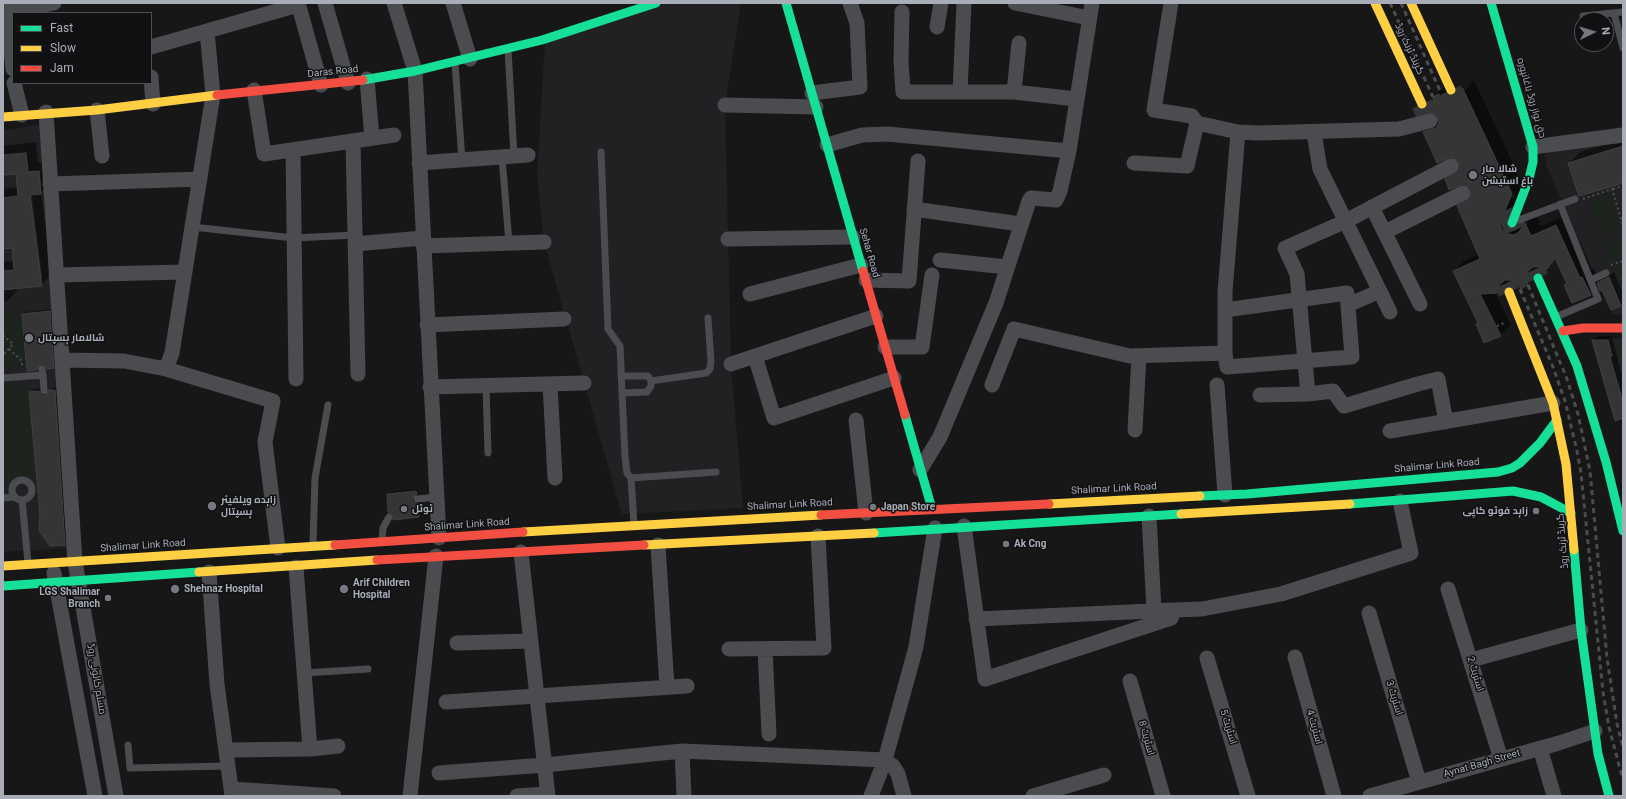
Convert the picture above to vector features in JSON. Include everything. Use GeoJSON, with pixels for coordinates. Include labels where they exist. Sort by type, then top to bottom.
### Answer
{"type":"FeatureCollection","features":[{"type":"Feature","properties":{"kind":"main road","name":"Daras Road"},"geometry":{"type":"LineString","coordinates":[[3,117],[46,112],[97,110],[154,104],[254,90],[348,82],[415,71],[508,49],[617,9],[656,3]]}},
{"type":"Feature","properties":{"kind":"main road","name":"Sehar Road"},"geometry":{"type":"LineString","coordinates":[[786,3],[932,509]]}},
{"type":"Feature","properties":{"kind":"main road","name":"گرینڈ ٹرنک روڈ"},"geometry":{"type":"LineString","coordinates":[[1375,3],[1422,104]]}},
{"type":"Feature","properties":{"kind":"main road","name":"گرینڈ ٹرنک روڈ"},"geometry":{"type":"LineString","coordinates":[[1412,3],[1451,90]]}},
{"type":"Feature","properties":{"kind":"main road"},"geometry":{"type":"LineString","coordinates":[[1407,14],[1412,3]]}},
{"type":"Feature","properties":{"kind":"main road","name":"حق نواز روڈ باغانپورہ"},"geometry":{"type":"LineString","coordinates":[[1491,3],[1533,147],[1533,162],[1524,198],[1512,223]]}},
{"type":"Feature","properties":{"kind":"main road"},"geometry":{"type":"LineString","coordinates":[[1385,23],[1399,23]]}},
{"type":"Feature","properties":{"kind":"main road"},"geometry":{"type":"LineString","coordinates":[[1424,57],[1435,57]]}},
{"type":"Feature","properties":{"kind":"main road"},"geometry":{"type":"LineString","coordinates":[[1408,74],[1414,63]]}},
{"type":"Feature","properties":{"kind":"main road"},"geometry":{"type":"LineString","coordinates":[[1538,278],[1563,331],[1584,388],[1606,462],[1623,531]]}},
{"type":"Feature","properties":{"kind":"main road","name":"گرینڈ ٹرنک روڈ"},"geometry":{"type":"LineString","coordinates":[[1509,292],[1553,403],[1566,464],[1581,630],[1601,769],[1609,796]]}},
{"type":"Feature","properties":{"kind":"main road"},"geometry":{"type":"LineString","coordinates":[[1563,331],[1583,328],[1623,328]]}},
{"type":"Feature","properties":{"kind":"main road","name":"Shalimar Link Road"},"geometry":{"type":"LineString","coordinates":[[3,566],[382,542],[634,524],[1225,495],[1498,472],[1512,468],[1520,463],[1540,443],[1557,420]]}},
{"type":"Feature","properties":{"kind":"main road"},"geometry":{"type":"LineString","coordinates":[[3,586],[296,567],[436,556],[818,536],[964,526],[1400,501],[1513,491],[1541,497],[1571,513]]}},
{"type":"Feature","properties":{"kind":"main road"},"geometry":{"type":"LineString","coordinates":[[1181,497],[1182,514]]}},
{"type":"Feature","properties":{"kind":"main road"},"geometry":{"type":"LineString","coordinates":[[715,520],[717,541]]}},
{"type":"Feature","properties":{"kind":"street"},"geometry":{"type":"LineString","coordinates":[[12,62],[5,10],[54,3]]}},
{"type":"Feature","properties":{"kind":"street"},"geometry":{"type":"LineString","coordinates":[[325,3],[348,82]]}},
{"type":"Feature","properties":{"kind":"street"},"geometry":{"type":"LineString","coordinates":[[394,3],[415,71],[430,387],[439,538]]}},
{"type":"Feature","properties":{"kind":"street"},"geometry":{"type":"LineString","coordinates":[[453,3],[470,59]]}},
{"type":"Feature","properties":{"kind":"street"},"geometry":{"type":"LineString","coordinates":[[725,105],[814,100],[860,87],[857,23],[850,3]]}},
{"type":"Feature","properties":{"kind":"street"},"geometry":{"type":"LineString","coordinates":[[937,27],[941,3]]}},
{"type":"Feature","properties":{"kind":"street"},"geometry":{"type":"LineString","coordinates":[[960,92],[964,3]]}},
{"type":"Feature","properties":{"kind":"street"},"geometry":{"type":"LineString","coordinates":[[1015,3],[1089,18]]}},
{"type":"Feature","properties":{"kind":"street"},"geometry":{"type":"LineString","coordinates":[[920,470],[940,437],[996,303],[1020,224],[1031,198],[1056,200],[1069,151],[1092,3]]}},
{"type":"Feature","properties":{"kind":"street"},"geometry":{"type":"LineString","coordinates":[[1171,3],[1154,110],[1192,116],[1197,123],[1238,132],[1314,133],[1399,129],[1430,121]]}},
{"type":"Feature","properties":{"kind":"street"},"geometry":{"type":"LineString","coordinates":[[152,47],[298,4],[321,85]]}},
{"type":"Feature","properties":{"kind":"street"},"geometry":{"type":"LineString","coordinates":[[902,12],[901,61],[903,92],[1014,92],[1076,99]]}},
{"type":"Feature","properties":{"kind":"street"},"geometry":{"type":"LineString","coordinates":[[166,369],[172,353],[213,95],[207,31]]}},
{"type":"Feature","properties":{"kind":"street"},"geometry":{"type":"LineString","coordinates":[[1014,92],[1019,43]]}},
{"type":"Feature","properties":{"kind":"street"},"geometry":{"type":"LineString","coordinates":[[367,79],[372,138]]}},
{"type":"Feature","properties":{"kind":"street"},"geometry":{"type":"LineString","coordinates":[[14,84],[22,115]]}},
{"type":"Feature","properties":{"kind":"street"},"geometry":{"type":"LineString","coordinates":[[152,84],[154,104]]}},
{"type":"Feature","properties":{"kind":"street"},"geometry":{"type":"LineString","coordinates":[[254,90],[264,154],[394,135]]}},
{"type":"Feature","properties":{"kind":"street"},"geometry":{"type":"LineString","coordinates":[[97,110],[102,156]]}},
{"type":"Feature","properties":{"kind":"street","name":"مسلم کالونی روڈ"},"geometry":{"type":"LineString","coordinates":[[46,112],[76,562],[116,796]]}},
{"type":"Feature","properties":{"kind":"street"},"geometry":{"type":"LineString","coordinates":[[1134,163],[1187,166],[1197,123]]}},
{"type":"Feature","properties":{"kind":"street"},"geometry":{"type":"LineString","coordinates":[[1225,310],[1347,293],[1352,357],[1227,367],[1225,353],[1225,310],[1238,132]]}},
{"type":"Feature","properties":{"kind":"street"},"geometry":{"type":"LineString","coordinates":[[1314,133],[1320,170],[1344,222],[1390,312]]}},
{"type":"Feature","properties":{"kind":"street"},"geometry":{"type":"LineString","coordinates":[[827,145],[862,135],[887,134],[1069,151]]}},
{"type":"Feature","properties":{"kind":"street"},"geometry":{"type":"LineString","coordinates":[[1533,147],[1623,136]]}},
{"type":"Feature","properties":{"kind":"street"},"geometry":{"type":"LineString","coordinates":[[354,141],[358,374]]}},
{"type":"Feature","properties":{"kind":"street"},"geometry":{"type":"LineString","coordinates":[[293,150],[296,379]]}},
{"type":"Feature","properties":{"kind":"street"},"geometry":{"type":"LineString","coordinates":[[419,163],[515,156]]}},
{"type":"Feature","properties":{"kind":"street"},"geometry":{"type":"LineString","coordinates":[[866,280],[909,281],[918,160]]}},
{"type":"Feature","properties":{"kind":"street"},"geometry":{"type":"LineString","coordinates":[[1308,394],[1297,274],[1285,248],[1344,222],[1451,166]]}},
{"type":"Feature","properties":{"kind":"street"},"geometry":{"type":"LineString","coordinates":[[50,184],[200,179]]}},
{"type":"Feature","properties":{"kind":"street"},"geometry":{"type":"LineString","coordinates":[[1385,232],[1463,193]]}},
{"type":"Feature","properties":{"kind":"street"},"geometry":{"type":"LineString","coordinates":[[1372,207],[1420,304]]}},
{"type":"Feature","properties":{"kind":"street"},"geometry":{"type":"LineString","coordinates":[[914,209],[1020,224]]}},
{"type":"Feature","properties":{"kind":"street"},"geometry":{"type":"LineString","coordinates":[[728,239],[854,237]]}},
{"type":"Feature","properties":{"kind":"street"},"geometry":{"type":"LineString","coordinates":[[355,239],[423,242],[544,242]]}},
{"type":"Feature","properties":{"kind":"street"},"geometry":{"type":"LineString","coordinates":[[940,260],[1007,267]]}},
{"type":"Feature","properties":{"kind":"street"},"geometry":{"type":"LineString","coordinates":[[750,294],[862,265]]}},
{"type":"Feature","properties":{"kind":"street"},"geometry":{"type":"LineString","coordinates":[[56,276],[185,272]]}},
{"type":"Feature","properties":{"kind":"street"},"geometry":{"type":"LineString","coordinates":[[885,347],[922,347],[932,275]]}},
{"type":"Feature","properties":{"kind":"street"},"geometry":{"type":"LineString","coordinates":[[1348,305],[1380,290]]}},
{"type":"Feature","properties":{"kind":"street"},"geometry":{"type":"LineString","coordinates":[[731,364],[876,316]]}},
{"type":"Feature","properties":{"kind":"street"},"geometry":{"type":"LineString","coordinates":[[427,325],[564,319]]}},
{"type":"Feature","properties":{"kind":"street"},"geometry":{"type":"LineString","coordinates":[[992,384],[1014,329],[1130,356],[1225,353]]}},
{"type":"Feature","properties":{"kind":"street"},"geometry":{"type":"LineString","coordinates":[[755,356],[774,418],[894,378]]}},
{"type":"Feature","properties":{"kind":"street"},"geometry":{"type":"LineString","coordinates":[[1135,430],[1139,356]]}},
{"type":"Feature","properties":{"kind":"street"},"geometry":{"type":"LineString","coordinates":[[62,360],[124,361],[166,369],[273,401],[265,442],[278,548]]}},
{"type":"Feature","properties":{"kind":"street"},"geometry":{"type":"LineString","coordinates":[[1260,395],[1308,394],[1333,391],[1344,406],[1418,384],[1438,380],[1446,422]]}},
{"type":"Feature","properties":{"kind":"street"},"geometry":{"type":"LineString","coordinates":[[430,387],[584,382]]}},
{"type":"Feature","properties":{"kind":"street"},"geometry":{"type":"LineString","coordinates":[[550,384],[555,478]]}},
{"type":"Feature","properties":{"kind":"street"},"geometry":{"type":"LineString","coordinates":[[1217,385],[1225,495]]}},
{"type":"Feature","properties":{"kind":"street"},"geometry":{"type":"LineString","coordinates":[[1390,431],[1553,403]]}},
{"type":"Feature","properties":{"kind":"street"},"geometry":{"type":"LineString","coordinates":[[856,420],[866,512]]}},
{"type":"Feature","properties":{"kind":"street"},"geometry":{"type":"LineString","coordinates":[[976,619],[1202,609],[1281,594],[1411,553],[1400,501]]}},
{"type":"Feature","properties":{"kind":"street"},"geometry":{"type":"LineString","coordinates":[[1149,516],[1154,610]]}},
{"type":"Feature","properties":{"kind":"street"},"geometry":{"type":"LineString","coordinates":[[964,526],[985,679],[1171,618],[1174,610]]}},
{"type":"Feature","properties":{"kind":"street"},"geometry":{"type":"LineString","coordinates":[[871,796],[885,760],[916,647],[935,528]]}},
{"type":"Feature","properties":{"kind":"street"},"geometry":{"type":"LineString","coordinates":[[729,649],[824,648],[818,536]]}},
{"type":"Feature","properties":{"kind":"street"},"geometry":{"type":"LineString","coordinates":[[658,545],[667,687]]}},
{"type":"Feature","properties":{"kind":"street"},"geometry":{"type":"LineString","coordinates":[[517,796],[548,795],[521,552]]}},
{"type":"Feature","properties":{"kind":"street"},"geometry":{"type":"LineString","coordinates":[[410,796],[436,556]]}},
{"type":"Feature","properties":{"kind":"street"},"geometry":{"type":"LineString","coordinates":[[53,563],[55,583],[95,796]]}},
{"type":"Feature","properties":{"kind":"street"},"geometry":{"type":"LineString","coordinates":[[296,567],[310,749]]}},
{"type":"Feature","properties":{"kind":"street"},"geometry":{"type":"LineString","coordinates":[[208,572],[218,684],[232,792],[334,796]]}},
{"type":"Feature","properties":{"kind":"street","name":"اسٹریٹ 2"},"geometry":{"type":"LineString","coordinates":[[1448,589],[1501,759]]}},
{"type":"Feature","properties":{"kind":"street","name":"اسٹریٹ 3"},"geometry":{"type":"LineString","coordinates":[[1369,613],[1419,782]]}},
{"type":"Feature","properties":{"kind":"street"},"geometry":{"type":"LineString","coordinates":[[1470,660],[1581,630]]}},
{"type":"Feature","properties":{"kind":"street"},"geometry":{"type":"LineString","coordinates":[[457,643],[530,641]]}},
{"type":"Feature","properties":{"kind":"street"},"geometry":{"type":"LineString","coordinates":[[765,649],[769,734]]}},
{"type":"Feature","properties":{"kind":"street","name":"اسٹریٹ 4"},"geometry":{"type":"LineString","coordinates":[[1294,657],[1334,796]]}},
{"type":"Feature","properties":{"kind":"street","name":"اسٹریٹ 5"},"geometry":{"type":"LineString","coordinates":[[1207,658],[1248,796]]}},
{"type":"Feature","properties":{"kind":"street","name":"اسٹریٹ 8"},"geometry":{"type":"LineString","coordinates":[[1130,681],[1163,796]]}},
{"type":"Feature","properties":{"kind":"street"},"geometry":{"type":"LineString","coordinates":[[446,702],[687,686]]}},
{"type":"Feature","properties":{"kind":"street","name":"Aynat Bagh Street"},"geometry":{"type":"LineString","coordinates":[[1370,796],[1595,731]]}},
{"type":"Feature","properties":{"kind":"street"},"geometry":{"type":"LineString","coordinates":[[227,750],[310,749],[338,746]]}},
{"type":"Feature","properties":{"kind":"street"},"geometry":{"type":"LineString","coordinates":[[1540,748],[1554,796]]}},
{"type":"Feature","properties":{"kind":"street"},"geometry":{"type":"LineString","coordinates":[[682,750],[684,796]]}},
{"type":"Feature","properties":{"kind":"street"},"geometry":{"type":"LineString","coordinates":[[439,773],[545,765],[682,750],[885,760],[893,766],[898,774],[904,796]]}},
{"type":"Feature","properties":{"kind":"street"},"geometry":{"type":"LineString","coordinates":[[1033,796],[1104,775]]}},
{"type":"Feature","properties":{"kind":"lane"},"geometry":{"type":"LineString","coordinates":[[1623,12],[1614,12],[1623,48]]}},
{"type":"Feature","properties":{"kind":"lane"},"geometry":{"type":"LineString","coordinates":[[508,49],[515,156],[509,243]]}},
{"type":"Feature","properties":{"kind":"lane"},"geometry":{"type":"LineString","coordinates":[[455,62],[462,160]]}},
{"type":"Feature","properties":{"kind":"lane"},"geometry":{"type":"LineString","coordinates":[[600,152],[608,329],[620,346],[624,457],[627,473],[631,478],[634,524]]}},
{"type":"Feature","properties":{"kind":"lane"},"geometry":{"type":"LineString","coordinates":[[1512,223],[1575,199]]}},
{"type":"Feature","properties":{"kind":"lane"},"geometry":{"type":"LineString","coordinates":[[1556,317],[1598,299],[1560,204]]}},
{"type":"Feature","properties":{"kind":"lane"},"geometry":{"type":"LineString","coordinates":[[192,227],[294,238],[355,239]]}},
{"type":"Feature","properties":{"kind":"lane"},"geometry":{"type":"LineString","coordinates":[[1591,280],[1606,273]]}},
{"type":"Feature","properties":{"kind":"lane"},"geometry":{"type":"LineString","coordinates":[[651,380],[701,375],[710,369],[708,318]]}},
{"type":"Feature","properties":{"kind":"lane"},"geometry":{"type":"LineString","coordinates":[[3,378],[23,377],[42,372],[44,391]]}},
{"type":"Feature","properties":{"kind":"lane"},"geometry":{"type":"LineString","coordinates":[[621,376],[648,376],[651,380],[651,386],[647,392],[622,393]]}},
{"type":"Feature","properties":{"kind":"lane"},"geometry":{"type":"LineString","coordinates":[[486,386],[488,453]]}},
{"type":"Feature","properties":{"kind":"lane"},"geometry":{"type":"LineString","coordinates":[[313,546],[315,478],[328,405]]}},
{"type":"Feature","properties":{"kind":"lane"},"geometry":{"type":"LineString","coordinates":[[631,478],[716,472]]}},
{"type":"Feature","properties":{"kind":"lane"},"geometry":{"type":"LineString","coordinates":[[3,498],[18,499],[27,499],[35,489],[25,481],[20,481],[15,484],[13,488],[18,499],[29,565]]}},
{"type":"Feature","properties":{"kind":"lane"},"geometry":{"type":"LineString","coordinates":[[417,499],[437,497]]}},
{"type":"Feature","properties":{"kind":"lane"},"geometry":{"type":"LineString","coordinates":[[382,542],[383,528],[389,517]]}},
{"type":"Feature","properties":{"kind":"lane"},"geometry":{"type":"LineString","coordinates":[[304,673],[368,669]]}},
{"type":"Feature","properties":{"kind":"lane"},"geometry":{"type":"LineString","coordinates":[[128,745],[130,768],[229,766]]}},
{"type":"Feature","properties":{"kind":"path"},"geometry":{"type":"LineString","coordinates":[[1575,199],[1578,200],[1623,186]]}},
{"type":"Feature","properties":{"kind":"path"},"geometry":{"type":"LineString","coordinates":[[1612,189],[1623,225]]}},
{"type":"Feature","properties":{"kind":"path"},"geometry":{"type":"LineString","coordinates":[[1610,265],[1623,261]]}},
{"type":"Feature","properties":{"kind":"path"},"geometry":{"type":"LineString","coordinates":[[3,337],[4,336],[13,344],[5,353],[3,352]]}},
{"type":"Feature","properties":{"kind":"path"},"geometry":{"type":"LineString","coordinates":[[9,349],[22,361],[23,377]]}},
{"type":"Feature","properties":{"kind":"shaded area"},"geometry":{"type":"Polygon","coordinates":[[[654,3],[741,3],[725,105],[731,364],[743,508],[622,514],[544,242],[537,175],[545,42],[654,3]]]}},
{"type":"Feature","properties":{"kind":"shaded area","name":"شالامار ہسپتال"},"geometry":{"type":"Polygon","coordinates":[[[40,124],[70,548],[3,552],[3,131],[40,124]]]}},
{"type":"Feature","properties":{"kind":"shaded area"},"geometry":{"type":"Polygon","coordinates":[[[1623,139],[1623,314],[1612,314],[1546,165],[1545,155],[1549,149],[1623,139]]]}},
{"type":"Feature","properties":{"kind":"shaded area"},"geometry":{"type":"Polygon","coordinates":[[[1609,193],[1621,230],[1602,236],[1590,200],[1609,193]]]}},
{"type":"Feature","properties":{"kind":"shaded area"},"geometry":{"type":"Polygon","coordinates":[[[1622,238],[1623,259],[1610,263],[1604,244],[1622,238]]]}},
{"type":"Feature","properties":{"kind":"shaded area"},"geometry":{"type":"Polygon","coordinates":[[[1623,263],[1623,298],[1622,298],[1612,267],[1623,263]]]}},
{"type":"Feature","properties":{"kind":"shaded area"},"geometry":{"type":"Polygon","coordinates":[[[22,314],[26,366],[3,368],[3,315],[22,314]]]}},
{"type":"Feature","properties":{"kind":"shaded area"},"geometry":{"type":"Polygon","coordinates":[[[1607,338],[1623,338],[1623,402],[1610,357],[1612,356],[1607,338]]]}},
{"type":"Feature","properties":{"kind":"shaded area"},"geometry":{"type":"Polygon","coordinates":[[[26,386],[33,392],[29,392],[36,473],[14,476],[3,483],[3,387],[26,386]]]}},
{"type":"Feature","properties":{"kind":"building","name":"شالا مار باغ اسٹیشن"},"geometry":{"type":"Polygon","coordinates":[[[1463,89],[1512,194],[1501,219],[1500,225],[1502,230],[1507,234],[1514,235],[1519,232],[1525,223],[1531,236],[1556,225],[1580,278],[1582,277],[1591,295],[1572,303],[1564,285],[1567,284],[1555,258],[1547,269],[1539,266],[1533,267],[1528,271],[1526,277],[1528,285],[1521,289],[1517,282],[1505,280],[1499,285],[1497,293],[1480,294],[1501,336],[1484,343],[1476,324],[1478,323],[1453,271],[1480,259],[1457,206],[1470,198],[1471,189],[1463,184],[1449,190],[1445,179],[1458,171],[1459,162],[1451,157],[1437,163],[1423,132],[1436,128],[1439,123],[1437,115],[1431,112],[1434,105],[1433,97],[1439,94],[1444,100],[1449,102],[1456,101],[1461,97],[1463,89]]]}},
{"type":"Feature","properties":{"kind":"building"},"geometry":{"type":"Polygon","coordinates":[[[1623,146],[1623,183],[1579,196],[1568,163],[1623,146]]]}},
{"type":"Feature","properties":{"kind":"building"},"geometry":{"type":"Polygon","coordinates":[[[26,153],[28,172],[39,171],[41,194],[30,195],[42,286],[3,290],[3,271],[14,270],[12,248],[3,249],[3,198],[18,196],[16,174],[3,175],[3,155],[26,153]]]}},
{"type":"Feature","properties":{"kind":"building"},"geometry":{"type":"Polygon","coordinates":[[[1609,277],[1621,306],[1611,310],[1602,290],[1600,291],[1597,283],[1609,277]]]}},
{"type":"Feature","properties":{"kind":"building"},"geometry":{"type":"Polygon","coordinates":[[[50,311],[54,368],[47,369],[46,366],[42,364],[39,365],[37,370],[27,371],[22,314],[50,311]]]}},
{"type":"Feature","properties":{"kind":"building"},"geometry":{"type":"Polygon","coordinates":[[[1592,340],[1608,340],[1612,356],[1610,357],[1623,402],[1623,418],[1615,421],[1592,340]]]}},
{"type":"Feature","properties":{"kind":"building"},"geometry":{"type":"Polygon","coordinates":[[[49,390],[55,390],[65,545],[50,546],[39,531],[40,513],[29,392],[39,391],[41,395],[45,396],[49,390]]]}},
{"type":"Feature","properties":{"kind":"building"},"geometry":{"type":"Polygon","coordinates":[[[416,491],[417,494],[412,499],[413,502],[418,504],[419,517],[393,520],[393,514],[388,512],[387,494],[416,491]]]}},
{"type":"Feature","properties":{"kind":"tunnel"},"geometry":{"type":"LineString","coordinates":[[1451,90],[1538,278]]}},
{"type":"Feature","properties":{"kind":"tunnel"},"geometry":{"type":"LineString","coordinates":[[1422,104],[1509,292]]}},
{"type":"Feature","properties":{"kind":"railway"},"geometry":{"type":"LineString","coordinates":[[1390,3],[1433,97]]}},
{"type":"Feature","properties":{"kind":"railway"},"geometry":{"type":"LineString","coordinates":[[1401,3],[1441,93]]}},
{"type":"Feature","properties":{"kind":"railway"},"geometry":{"type":"LineString","coordinates":[[1528,285],[1567,379],[1578,414],[1590,471],[1607,658],[1617,724],[1623,747]]}},
{"type":"Feature","properties":{"kind":"railway"},"geometry":{"type":"LineString","coordinates":[[1520,289],[1553,367],[1565,401],[1577,451],[1581,473],[1603,692],[1609,727],[1623,780]]}},
{"type":"Feature","properties":{"kind":"traffic: fast"},"geometry":{"type":"LineString","coordinates":[[363,80],[415,71],[542,40],[656,3]]}},
{"type":"Feature","properties":{"kind":"traffic: fast"},"geometry":{"type":"LineString","coordinates":[[786,3],[863,271]]}},
{"type":"Feature","properties":{"kind":"traffic: fast"},"geometry":{"type":"LineString","coordinates":[[1491,3],[1533,147],[1533,162],[1529,179],[1512,223]]}},
{"type":"Feature","properties":{"kind":"traffic: fast"},"geometry":{"type":"LineString","coordinates":[[1538,278],[1577,366],[1606,462],[1623,531]]}},
{"type":"Feature","properties":{"kind":"traffic: fast"},"geometry":{"type":"LineString","coordinates":[[905,415],[932,509]]}},
{"type":"Feature","properties":{"kind":"traffic: fast"},"geometry":{"type":"LineString","coordinates":[[1200,496],[1247,494],[1498,472],[1512,468],[1520,463],[1540,443],[1557,420]]}},
{"type":"Feature","properties":{"kind":"traffic: fast"},"geometry":{"type":"LineString","coordinates":[[1350,504],[1513,491],[1541,497],[1571,513]]}},
{"type":"Feature","properties":{"kind":"traffic: fast"},"geometry":{"type":"LineString","coordinates":[[874,533],[1181,514]]}},
{"type":"Feature","properties":{"kind":"traffic: fast"},"geometry":{"type":"LineString","coordinates":[[1574,550],[1581,630],[1598,754],[1609,796]]}},
{"type":"Feature","properties":{"kind":"traffic: fast"},"geometry":{"type":"LineString","coordinates":[[3,586],[199,572]]}},
{"type":"Feature","properties":{"kind":"traffic: slow"},"geometry":{"type":"LineString","coordinates":[[1375,3],[1422,104]]}},
{"type":"Feature","properties":{"kind":"traffic: slow"},"geometry":{"type":"LineString","coordinates":[[1411,3],[1451,90]]}},
{"type":"Feature","properties":{"kind":"traffic: slow"},"geometry":{"type":"LineString","coordinates":[[3,117],[97,110],[217,95]]}},
{"type":"Feature","properties":{"kind":"traffic: slow"},"geometry":{"type":"LineString","coordinates":[[1509,292],[1553,403],[1566,464],[1574,550]]}},
{"type":"Feature","properties":{"kind":"traffic: slow"},"geometry":{"type":"LineString","coordinates":[[1049,504],[1200,496]]}},
{"type":"Feature","properties":{"kind":"traffic: slow"},"geometry":{"type":"LineString","coordinates":[[1181,514],[1350,504]]}},
{"type":"Feature","properties":{"kind":"traffic: slow"},"geometry":{"type":"LineString","coordinates":[[523,532],[821,515]]}},
{"type":"Feature","properties":{"kind":"traffic: slow"},"geometry":{"type":"LineString","coordinates":[[644,545],[874,533]]}},
{"type":"Feature","properties":{"kind":"traffic: slow"},"geometry":{"type":"LineString","coordinates":[[3,566],[335,545]]}},
{"type":"Feature","properties":{"kind":"traffic: slow"},"geometry":{"type":"LineString","coordinates":[[199,572],[377,560]]}},
{"type":"Feature","properties":{"kind":"traffic: jam"},"geometry":{"type":"LineString","coordinates":[[217,95],[363,80]]}},
{"type":"Feature","properties":{"kind":"traffic: jam"},"geometry":{"type":"LineString","coordinates":[[863,271],[905,415]]}},
{"type":"Feature","properties":{"kind":"traffic: jam"},"geometry":{"type":"LineString","coordinates":[[1563,331],[1583,328],[1623,328]]}},
{"type":"Feature","properties":{"kind":"traffic: jam"},"geometry":{"type":"LineString","coordinates":[[821,515],[1049,504]]}},
{"type":"Feature","properties":{"kind":"traffic: jam"},"geometry":{"type":"LineString","coordinates":[[335,545],[523,532]]}},
{"type":"Feature","properties":{"kind":"traffic: jam"},"geometry":{"type":"LineString","coordinates":[[377,560],[644,545]]}},
{"type":"Feature","properties":{"kind":"place","name":"شالا مار باغ اسٹیشن"},"geometry":{"type":"Point","coordinates":[1473,175]}},
{"type":"Feature","properties":{"kind":"place","name":"شالامار ہسپتال"},"geometry":{"type":"Point","coordinates":[29,338]}},
{"type":"Feature","properties":{"kind":"place","name":"زاہدہ ویلفیئر ہسپتال"},"geometry":{"type":"Point","coordinates":[212,506]}},
{"type":"Feature","properties":{"kind":"place","name":"Japan Store"},"geometry":{"type":"Point","coordinates":[873,507]}},
{"type":"Feature","properties":{"kind":"place","name":"ٹوٹل"},"geometry":{"type":"Point","coordinates":[404,509]}},
{"type":"Feature","properties":{"kind":"place","name":"زاہد فوٹو کاپی"},"geometry":{"type":"Point","coordinates":[1536,511]}},
{"type":"Feature","properties":{"kind":"place","name":"Ak Cng"},"geometry":{"type":"Point","coordinates":[1006,544]}},
{"type":"Feature","properties":{"kind":"place","name":"Shehnaz Hospital"},"geometry":{"type":"Point","coordinates":[175,589]}},
{"type":"Feature","properties":{"kind":"place","name":"Arif Children Hospital"},"geometry":{"type":"Point","coordinates":[344,589]}},
{"type":"Feature","properties":{"kind":"place","name":"LGS Shalimar Branch"},"geometry":{"type":"Point","coordinates":[108,598]}}]}
